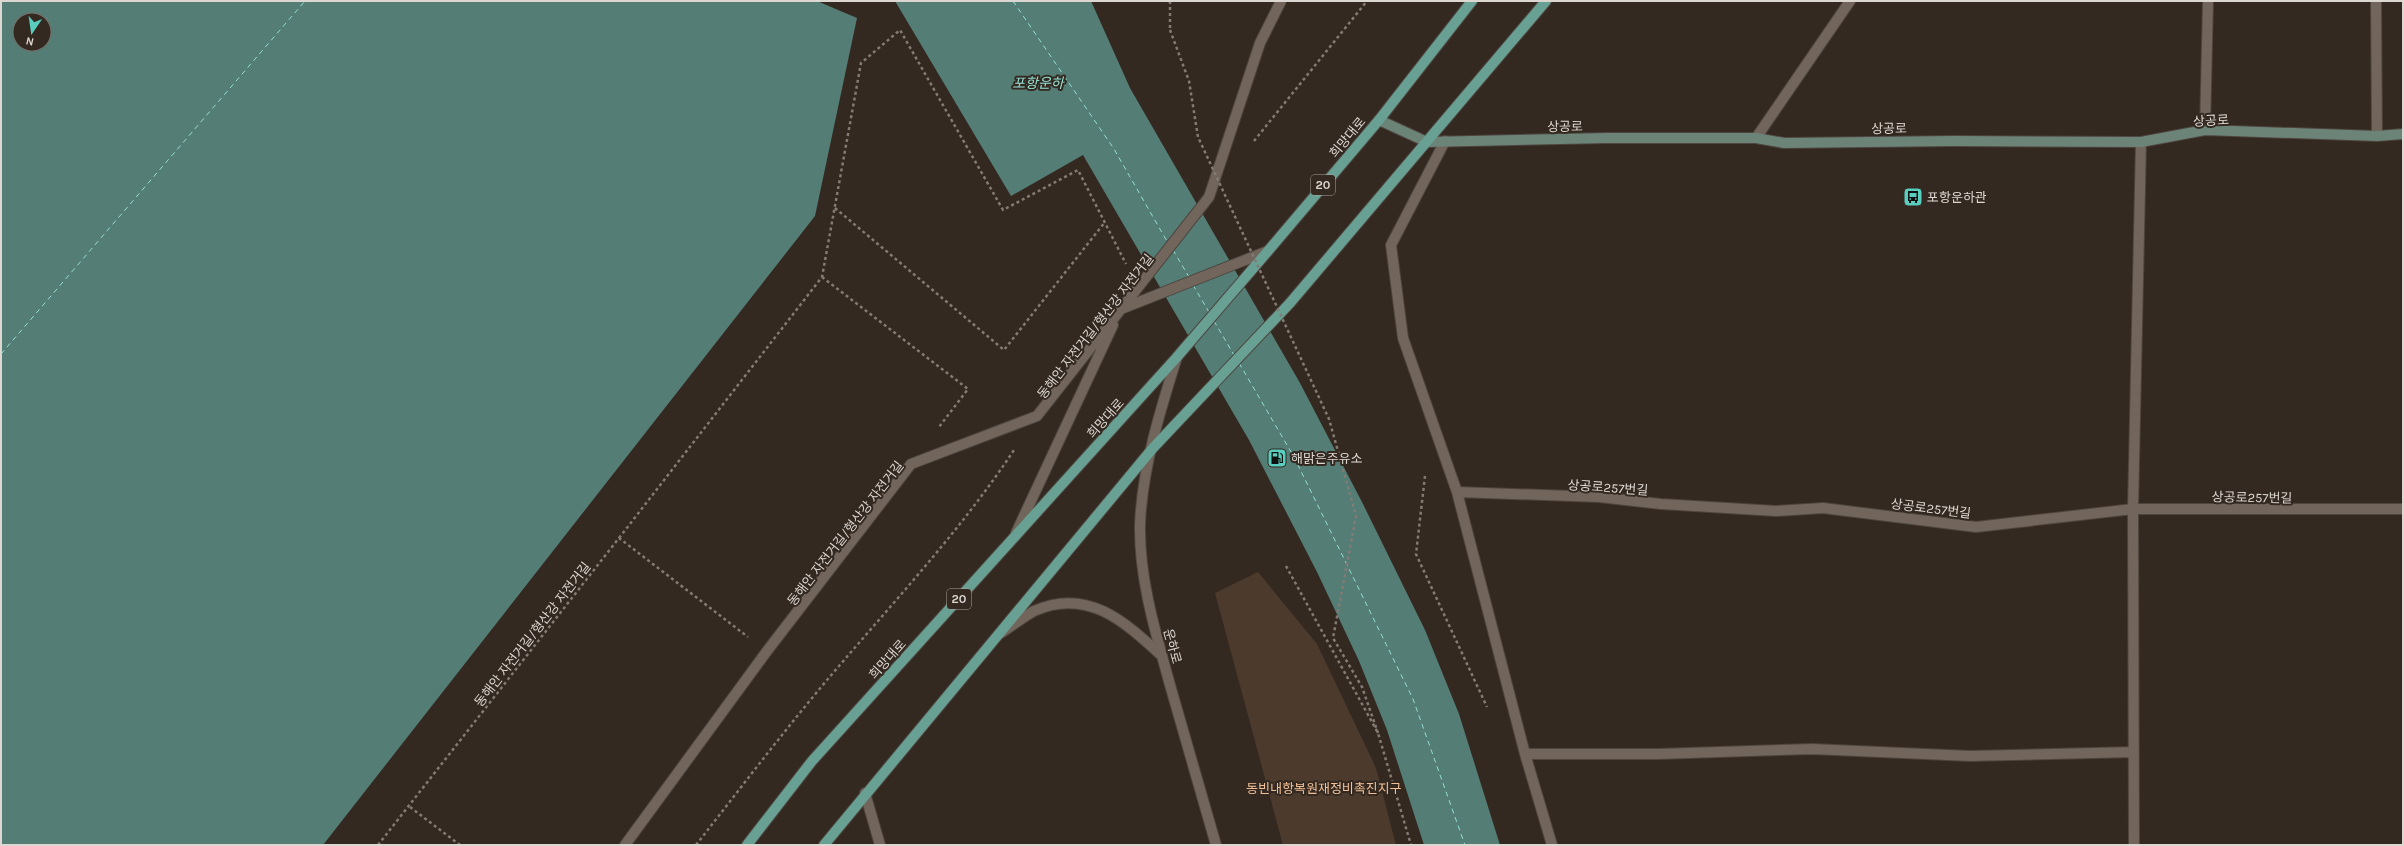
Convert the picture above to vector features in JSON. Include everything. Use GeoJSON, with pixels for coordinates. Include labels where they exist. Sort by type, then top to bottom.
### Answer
{"type":"FeatureCollection","features":[{"type":"Feature","properties":{"kind":"main road","name":"희망대로"},"geometry":{"type":"LineString","coordinates":[[747,845],[812,761],[1177,357],[1378,120],[1472,1]]}},
{"type":"Feature","properties":{"kind":"main road"},"geometry":{"type":"LineString","coordinates":[[824,845],[992,639],[1153,448],[1290,303],[1546,1]]}},
{"type":"Feature","properties":{"kind":"main road","name":"상공로"},"geometry":{"type":"LineString","coordinates":[[1378,120],[1427,142],[1607,138],[1756,138],[1784,143],[1954,141],[2141,142],[2205,130],[2377,136],[2403,134]]}},
{"type":"Feature","properties":{"kind":"street"},"geometry":{"type":"LineString","coordinates":[[1219,168],[1260,43],[1281,1]]}},
{"type":"Feature","properties":{"kind":"street"},"geometry":{"type":"LineString","coordinates":[[1756,138],[1850,1]]}},
{"type":"Feature","properties":{"kind":"street"},"geometry":{"type":"LineString","coordinates":[[2205,130],[2208,1]]}},
{"type":"Feature","properties":{"kind":"street"},"geometry":{"type":"LineString","coordinates":[[2376,1],[2377,136]]}},
{"type":"Feature","properties":{"kind":"street"},"geometry":{"type":"LineString","coordinates":[[1445,142],[1391,245],[1403,338],[1456,492],[1525,754],[1552,845]]}},
{"type":"Feature","properties":{"kind":"street"},"geometry":{"type":"LineString","coordinates":[[2134,845],[2133,509],[2141,142]]}},
{"type":"Feature","properties":{"kind":"street"},"geometry":{"type":"LineString","coordinates":[[624,845],[767,651],[911,464],[1037,416],[1209,197],[1218,181]]}},
{"type":"Feature","properties":{"kind":"street"},"geometry":{"type":"LineString","coordinates":[[1013,539],[1121,309],[1268,251]]}},
{"type":"Feature","properties":{"kind":"street","name":"운하로"},"geometry":{"type":"LineString","coordinates":[[1177,357],[1165,396],[1143,495],[1140,526],[1142,560],[1148,601],[1162,656],[1216,845]]}},
{"type":"Feature","properties":{"kind":"street","name":"상공로257번길"},"geometry":{"type":"LineString","coordinates":[[1456,492],[1599,498],[1661,504],[1776,511],[1823,508],[1976,527],[2133,509],[2403,509]]}},
{"type":"Feature","properties":{"kind":"street"},"geometry":{"type":"LineString","coordinates":[[992,639],[1034,612],[1057,604],[1082,604],[1106,611],[1131,627],[1162,656]]}},
{"type":"Feature","properties":{"kind":"street"},"geometry":{"type":"LineString","coordinates":[[1525,754],[1658,754],[1812,749],[1970,756],[2134,752]]}},
{"type":"Feature","properties":{"kind":"street"},"geometry":{"type":"LineString","coordinates":[[865,793],[880,845]]}},
{"type":"Feature","properties":{"kind":"path"},"geometry":{"type":"LineString","coordinates":[[1170,1],[1170,30],[1189,81],[1198,137],[1329,419],[1356,516],[1332,638],[1362,687],[1378,733],[1411,845]]}},
{"type":"Feature","properties":{"kind":"path"},"geometry":{"type":"LineString","coordinates":[[1250,146],[1367,1]]}},
{"type":"Feature","properties":{"kind":"path"},"geometry":{"type":"LineString","coordinates":[[935,433],[968,389],[822,277],[861,63],[900,30],[1003,210],[1078,170],[1138,287]]}},
{"type":"Feature","properties":{"kind":"path"},"geometry":{"type":"LineString","coordinates":[[1209,197],[1218,181],[1219,168]]}},
{"type":"Feature","properties":{"kind":"path"},"geometry":{"type":"LineString","coordinates":[[835,207],[1004,350],[1105,222]]}},
{"type":"Feature","properties":{"kind":"path","name":"동해안 자전거길/형산강 자전거길"},"geometry":{"type":"LineString","coordinates":[[378,845],[410,807],[822,277]]}},
{"type":"Feature","properties":{"kind":"path"},"geometry":{"type":"LineString","coordinates":[[696,845],[796,716],[954,532],[990,486],[1016,448]]}},
{"type":"Feature","properties":{"kind":"path"},"geometry":{"type":"LineString","coordinates":[[1426,468],[1416,554],[1489,713]]}},
{"type":"Feature","properties":{"kind":"path"},"geometry":{"type":"LineString","coordinates":[[619,538],[767,651]]}},
{"type":"Feature","properties":{"kind":"path"},"geometry":{"type":"LineString","coordinates":[[1286,566],[1378,733]]}},
{"type":"Feature","properties":{"kind":"path"},"geometry":{"type":"LineString","coordinates":[[410,807],[460,845]]}},
{"type":"Feature","properties":{"kind":"green space","name":"동빈내항복원재정비촉진지구"},"geometry":{"type":"Polygon","coordinates":[[[1258,572],[1317,644],[1376,768],[1396,845],[1283,845],[1215,593],[1258,572]]]}},
{"type":"Feature","properties":{"kind":"water"},"geometry":{"type":"Polygon","coordinates":[[[1,1],[817,1],[857,18],[815,216],[323,845],[1,845],[1,1]]]}},
{"type":"Feature","properties":{"kind":"water","name":"포항운하"},"geometry":{"type":"Polygon","coordinates":[[[895,1],[1091,1],[1130,88],[1300,383],[1363,504],[1425,630],[1459,714],[1500,845],[1424,845],[1387,730],[1359,661],[1317,572],[1249,440],[1083,155],[1011,196],[895,1]]]}},
{"type":"Feature","properties":{"kind":"ferry route"},"geometry":{"type":"LineString","coordinates":[[1,354],[305,1]]}},
{"type":"Feature","properties":{"kind":"ferry route"},"geometry":{"type":"LineString","coordinates":[[1013,1],[1114,149],[1168,243]]}},
{"type":"Feature","properties":{"kind":"ferry route"},"geometry":{"type":"LineString","coordinates":[[1173,250],[1189,277]]}},
{"type":"Feature","properties":{"kind":"ferry route"},"geometry":{"type":"LineString","coordinates":[[1193,285],[1209,312]]}},
{"type":"Feature","properties":{"kind":"ferry route"},"geometry":{"type":"LineString","coordinates":[[1214,321],[1234,355]]}},
{"type":"Feature","properties":{"kind":"ferry route"},"geometry":{"type":"LineString","coordinates":[[1239,363],[1294,457],[1413,699],[1465,845]]}},
{"type":"Feature","properties":{"kind":"place","name":"포항운하관"},"geometry":{"type":"Point","coordinates":[1913,197]}},
{"type":"Feature","properties":{"kind":"place","name":"해맑은주유소"},"geometry":{"type":"Point","coordinates":[1277,458]}}]}
